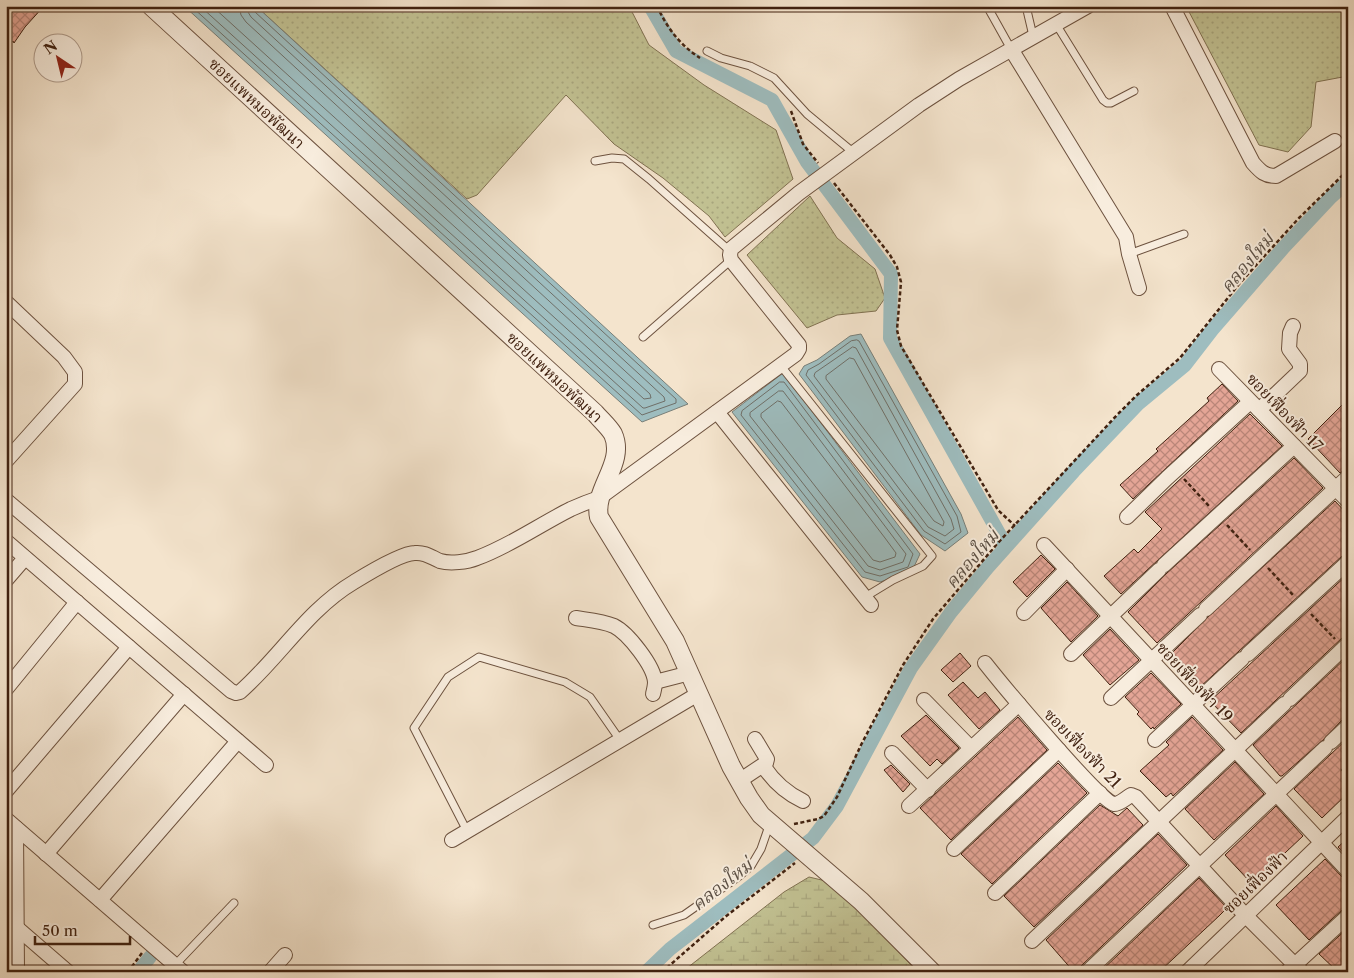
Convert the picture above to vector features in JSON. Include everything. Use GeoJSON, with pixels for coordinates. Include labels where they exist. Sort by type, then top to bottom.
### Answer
{"type":"FeatureCollection","features":[{"type":"Feature","properties":{"kind":"street","name":"ซอยแพหมอพัฒนา"},"geometry":{"type":"LineString","coordinates":[[151,6],[596,413],[613,434],[616,452],[612,468],[599,498]]}},
{"type":"Feature","properties":{"kind":"street"},"geometry":{"type":"LineString","coordinates":[[6,500],[231,691],[240,692],[271,661],[300,626],[331,598],[353,582],[409,553],[428,554],[440,561],[454,562],[476,559],[525,536],[570,509],[599,498],[796,354],[799,345],[731,256],[800,192],[919,105],[959,79],[1088,6]]}},
{"type":"Feature","properties":{"kind":"street"},"geometry":{"type":"LineString","coordinates":[[1172,6],[1254,164],[1261,172],[1267,176],[1276,176],[1335,141]]}},
{"type":"Feature","properties":{"kind":"street"},"geometry":{"type":"LineString","coordinates":[[1011,49],[1126,237],[1139,288]]}},
{"type":"Feature","properties":{"kind":"street"},"geometry":{"type":"LineString","coordinates":[[6,302],[64,357],[75,372],[75,384],[6,461]]}},
{"type":"Feature","properties":{"kind":"street"},"geometry":{"type":"LineString","coordinates":[[1127,517],[1167,478],[1300,371],[1300,364],[1289,349],[1290,333],[1293,326]]}},
{"type":"Feature","properties":{"kind":"street","name":"ซอยเฟื่องฟ้า 17"},"geometry":{"type":"LineString","coordinates":[[1218,369],[1348,501]]}},
{"type":"Feature","properties":{"kind":"street"},"geometry":{"type":"LineString","coordinates":[[717,412],[868,601]]}},
{"type":"Feature","properties":{"kind":"street"},"geometry":{"type":"LineString","coordinates":[[1071,654],[1162,567],[1294,446]]}},
{"type":"Feature","properties":{"kind":"street"},"geometry":{"type":"LineString","coordinates":[[1111,698],[1348,477]]}},
{"type":"Feature","properties":{"kind":"street"},"geometry":{"type":"LineString","coordinates":[[599,498],[597,510],[599,517],[675,641],[739,781],[761,815],[792,841],[803,858],[862,901],[932,972]]}},
{"type":"Feature","properties":{"kind":"street"},"geometry":{"type":"LineString","coordinates":[[6,541],[266,765]]}},
{"type":"Feature","properties":{"kind":"street","name":"ซอยเฟื่องฟ้า 19"},"geometry":{"type":"LineString","coordinates":[[1044,545],[1348,871]]}},
{"type":"Feature","properties":{"kind":"street"},"geometry":{"type":"LineString","coordinates":[[6,580],[25,558]]}},
{"type":"Feature","properties":{"kind":"street"},"geometry":{"type":"LineString","coordinates":[[1155,740],[1348,562]]}},
{"type":"Feature","properties":{"kind":"street"},"geometry":{"type":"LineString","coordinates":[[1024,613],[1067,569]]}},
{"type":"Feature","properties":{"kind":"street"},"geometry":{"type":"LineString","coordinates":[[6,689],[77,602]]}},
{"type":"Feature","properties":{"kind":"street"},"geometry":{"type":"LineString","coordinates":[[576,618],[602,622],[620,630],[627,636],[651,668],[654,688],[689,670]]}},
{"type":"Feature","properties":{"kind":"street"},"geometry":{"type":"LineString","coordinates":[[1032,941],[1348,644]]}},
{"type":"Feature","properties":{"kind":"street"},"geometry":{"type":"LineString","coordinates":[[6,791],[129,646]]}},
{"type":"Feature","properties":{"kind":"street","name":"ซอยเฟื่องฟ้า 21"},"geometry":{"type":"LineString","coordinates":[[985,663],[1018,704],[1100,793],[1111,803],[1115,804],[1120,803],[1131,795],[1134,796],[1295,969]]}},
{"type":"Feature","properties":{"kind":"street"},"geometry":{"type":"LineString","coordinates":[[46,854],[184,694]]}},
{"type":"Feature","properties":{"kind":"street"},"geometry":{"type":"LineString","coordinates":[[452,840],[698,694]]}},
{"type":"Feature","properties":{"kind":"street"},"geometry":{"type":"LineString","coordinates":[[924,700],[971,748]]}},
{"type":"Feature","properties":{"kind":"street"},"geometry":{"type":"LineString","coordinates":[[909,806],[1018,704]]}},
{"type":"Feature","properties":{"kind":"street"},"geometry":{"type":"LineString","coordinates":[[1087,972],[1348,726]]}},
{"type":"Feature","properties":{"kind":"street"},"geometry":{"type":"LineString","coordinates":[[739,781],[766,764],[767,758],[755,739]]}},
{"type":"Feature","properties":{"kind":"street"},"geometry":{"type":"LineString","coordinates":[[100,900],[238,741]]}},
{"type":"Feature","properties":{"kind":"street"},"geometry":{"type":"LineString","coordinates":[[954,849],[1059,750]]}},
{"type":"Feature","properties":{"kind":"street"},"geometry":{"type":"LineString","coordinates":[[892,753],[928,790]]}},
{"type":"Feature","properties":{"kind":"street"},"geometry":{"type":"LineString","coordinates":[[764,767],[772,779],[782,788],[803,802]]}},
{"type":"Feature","properties":{"kind":"street"},"geometry":{"type":"LineString","coordinates":[[994,893],[1100,793]]}},
{"type":"Feature","properties":{"kind":"street","name":"ซอยเฟื่องฟ้า"},"geometry":{"type":"LineString","coordinates":[[1187,972],[1348,818]]}},
{"type":"Feature","properties":{"kind":"street"},"geometry":{"type":"LineString","coordinates":[[11,824],[179,968]]}},
{"type":"Feature","properties":{"kind":"street"},"geometry":{"type":"LineString","coordinates":[[11,824],[16,927],[16,972]]}},
{"type":"Feature","properties":{"kind":"street"},"geometry":{"type":"LineString","coordinates":[[1295,969],[1348,916]]}},
{"type":"Feature","properties":{"kind":"street"},"geometry":{"type":"LineString","coordinates":[[16,927],[68,972]]}},
{"type":"Feature","properties":{"kind":"street"},"geometry":{"type":"LineString","coordinates":[[270,972],[285,955]]}},
{"type":"Feature","properties":{"kind":"lane"},"geometry":{"type":"LineString","coordinates":[[987,6],[1011,49]]}},
{"type":"Feature","properties":{"kind":"lane"},"geometry":{"type":"LineString","coordinates":[[1026,6],[1033,36]]}},
{"type":"Feature","properties":{"kind":"lane"},"geometry":{"type":"LineString","coordinates":[[1056,23],[1103,100],[1111,103],[1134,90]]}},
{"type":"Feature","properties":{"kind":"lane"},"geometry":{"type":"LineString","coordinates":[[707,51],[721,58],[750,66],[774,78],[807,114],[854,153]]}},
{"type":"Feature","properties":{"kind":"lane"},"geometry":{"type":"LineString","coordinates":[[595,161],[612,158],[624,159],[649,179],[731,256],[643,337]]}},
{"type":"Feature","properties":{"kind":"lane"},"geometry":{"type":"LineString","coordinates":[[1129,254],[1184,234]]}},
{"type":"Feature","properties":{"kind":"lane"},"geometry":{"type":"LineString","coordinates":[[780,366],[932,556],[923,566],[893,580],[868,601]]}},
{"type":"Feature","properties":{"kind":"lane"},"geometry":{"type":"LineString","coordinates":[[467,831],[414,728],[448,677],[479,658],[565,682],[590,698],[620,740]]}},
{"type":"Feature","properties":{"kind":"lane"},"geometry":{"type":"LineString","coordinates":[[653,925],[684,915],[738,877],[751,866],[773,825]]}},
{"type":"Feature","properties":{"kind":"lane"},"geometry":{"type":"LineString","coordinates":[[179,968],[234,903]]}},
{"type":"Feature","properties":{"kind":"path"},"geometry":{"type":"LineString","coordinates":[[657,6],[670,31],[688,50],[707,60]]}},
{"type":"Feature","properties":{"kind":"path"},"geometry":{"type":"LineString","coordinates":[[789,108],[803,144],[825,175],[890,255],[897,267],[901,282],[897,330],[901,346],[998,510],[1014,526]]}},
{"type":"Feature","properties":{"kind":"path"},"geometry":{"type":"LineString","coordinates":[[773,825],[818,819],[824,816],[837,797],[880,706],[917,642],[937,613],[997,544],[1124,408],[1180,358],[1239,284],[1299,218],[1348,170]]}},
{"type":"Feature","properties":{"kind":"path"},"geometry":{"type":"LineString","coordinates":[[662,972],[725,917],[803,858]]}},
{"type":"Feature","properties":{"kind":"path"},"geometry":{"type":"LineString","coordinates":[[128,972],[146,947]]}},
{"type":"Feature","properties":{"kind":"green space"},"geometry":{"type":"Polygon","coordinates":[[[256,6],[629,6],[649,45],[704,85],[776,130],[793,179],[725,237],[709,216],[663,178],[614,144],[566,95],[477,195],[467,199],[256,6]]]}},
{"type":"Feature","properties":{"kind":"green space"},"geometry":{"type":"Polygon","coordinates":[[[1186,6],[1348,6],[1348,76],[1316,82],[1311,127],[1288,152],[1259,145],[1186,6]]]}},
{"type":"Feature","properties":{"kind":"green space"},"geometry":{"type":"Polygon","coordinates":[[[810,196],[837,238],[875,269],[885,298],[876,311],[837,315],[807,328],[747,255],[810,196]]]}},
{"type":"Feature","properties":{"kind":"green space"},"geometry":{"type":"Polygon","coordinates":[[[809,877],[830,882],[918,972],[682,972],[784,892],[809,877]]]}},
{"type":"Feature","properties":{"kind":"water"},"geometry":{"type":"Polygon","coordinates":[[[184,6],[256,6],[688,404],[642,422],[184,6]]]}},
{"type":"Feature","properties":{"kind":"water"},"geometry":{"type":"Polygon","coordinates":[[[861,334],[961,514],[968,533],[945,551],[921,535],[799,374],[804,366],[817,360],[850,336],[861,334]]]}},
{"type":"Feature","properties":{"kind":"water"},"geometry":{"type":"Polygon","coordinates":[[[783,373],[920,554],[912,571],[880,582],[862,577],[732,412],[783,373]]]}},
{"type":"Feature","properties":{"kind":"building"},"geometry":{"type":"Polygon","coordinates":[[[6,6],[44,6],[25,27],[14,43],[13,41],[6,49],[6,6]]]}},
{"type":"Feature","properties":{"kind":"building"},"geometry":{"type":"Polygon","coordinates":[[[1222,384],[1238,401],[1133,499],[1120,485],[1209,401],[1207,398],[1222,384]]]}},
{"type":"Feature","properties":{"kind":"building"},"geometry":{"type":"Polygon","coordinates":[[[1348,399],[1348,467],[1340,473],[1308,439],[1348,399]]]}},
{"type":"Feature","properties":{"kind":"building"},"geometry":{"type":"Polygon","coordinates":[[[1250,414],[1282,446],[1121,594],[1104,576],[1134,549],[1138,553],[1162,529],[1145,512],[1250,414]]]}},
{"type":"Feature","properties":{"kind":"building"},"geometry":{"type":"Polygon","coordinates":[[[1294,458],[1323,488],[1157,643],[1128,612],[1167,573],[1294,458]]]}},
{"type":"Feature","properties":{"kind":"building"},"geometry":{"type":"Polygon","coordinates":[[[1335,501],[1348,515],[1348,553],[1342,556],[1199,688],[1169,656],[1208,617],[1335,501]]]}},
{"type":"Feature","properties":{"kind":"building"},"geometry":{"type":"Polygon","coordinates":[[[1041,555],[1055,569],[1027,597],[1013,582],[1041,555]]]}},
{"type":"Feature","properties":{"kind":"building"},"geometry":{"type":"Polygon","coordinates":[[[1348,574],[1348,635],[1342,638],[1241,733],[1210,701],[1348,574]]]}},
{"type":"Feature","properties":{"kind":"building"},"geometry":{"type":"Polygon","coordinates":[[[1067,582],[1098,616],[1071,642],[1041,608],[1067,582]]]}},
{"type":"Feature","properties":{"kind":"building"},"geometry":{"type":"Polygon","coordinates":[[[1110,629],[1139,660],[1110,685],[1083,655],[1110,629]]]}},
{"type":"Feature","properties":{"kind":"building"},"geometry":{"type":"Polygon","coordinates":[[[960,653],[971,666],[953,682],[941,670],[960,653]]]}},
{"type":"Feature","properties":{"kind":"building"},"geometry":{"type":"Polygon","coordinates":[[[1348,656],[1348,717],[1342,720],[1323,740],[1280,776],[1253,745],[1348,656]]]}},
{"type":"Feature","properties":{"kind":"building"},"geometry":{"type":"Polygon","coordinates":[[[1151,673],[1181,704],[1154,729],[1153,727],[1151,729],[1137,714],[1139,712],[1125,697],[1151,673]]]}},
{"type":"Feature","properties":{"kind":"building"},"geometry":{"type":"Polygon","coordinates":[[[963,682],[978,698],[985,692],[1000,710],[979,729],[948,695],[963,682]]]}},
{"type":"Feature","properties":{"kind":"building"},"geometry":{"type":"Polygon","coordinates":[[[926,715],[959,748],[942,764],[937,759],[930,766],[901,736],[926,715]]]}},
{"type":"Feature","properties":{"kind":"building"},"geometry":{"type":"Polygon","coordinates":[[[1018,717],[1047,750],[951,840],[920,808],[1018,717]]]}},
{"type":"Feature","properties":{"kind":"building"},"geometry":{"type":"Polygon","coordinates":[[[1192,717],[1223,750],[1173,796],[1171,793],[1166,797],[1140,771],[1169,745],[1166,742],[1192,717]]]}},
{"type":"Feature","properties":{"kind":"building"},"geometry":{"type":"Polygon","coordinates":[[[1348,738],[1348,763],[1341,770],[1348,777],[1348,793],[1322,818],[1294,789],[1348,738]]]}},
{"type":"Feature","properties":{"kind":"building"},"geometry":{"type":"Polygon","coordinates":[[[1235,762],[1264,794],[1214,840],[1185,809],[1235,762]]]}},
{"type":"Feature","properties":{"kind":"building"},"geometry":{"type":"Polygon","coordinates":[[[1058,763],[1087,793],[992,884],[961,854],[1058,763]]]}},
{"type":"Feature","properties":{"kind":"building"},"geometry":{"type":"Polygon","coordinates":[[[891,765],[910,784],[903,792],[884,770],[891,765]]]}},
{"type":"Feature","properties":{"kind":"building"},"geometry":{"type":"Polygon","coordinates":[[[1100,805],[1118,816],[1127,808],[1143,825],[1034,927],[1004,896],[1100,805]]]}},
{"type":"Feature","properties":{"kind":"building"},"geometry":{"type":"Polygon","coordinates":[[[1276,806],[1303,836],[1252,884],[1225,855],[1276,806]]]}},
{"type":"Feature","properties":{"kind":"building"},"geometry":{"type":"Polygon","coordinates":[[[1158,834],[1187,865],[1081,966],[1078,972],[1074,972],[1046,940],[1158,834]]]}},
{"type":"Feature","properties":{"kind":"building"},"geometry":{"type":"Polygon","coordinates":[[[1348,838],[1348,858],[1338,847],[1348,838]]]}},
{"type":"Feature","properties":{"kind":"building"},"geometry":{"type":"Polygon","coordinates":[[[1325,859],[1342,877],[1348,880],[1348,907],[1342,910],[1309,940],[1276,905],[1325,859]]]}},
{"type":"Feature","properties":{"kind":"building"},"geometry":{"type":"Polygon","coordinates":[[[1199,878],[1227,908],[1219,916],[1159,972],[1100,972],[1199,878]]]}},
{"type":"Feature","properties":{"kind":"building"},"geometry":{"type":"Polygon","coordinates":[[[1348,928],[1348,972],[1338,972],[1319,954],[1348,928]]]}},
{"type":"Feature","properties":{"kind":"waterway"},"geometry":{"type":"LineString","coordinates":[[650,6],[676,51],[772,100],[807,162],[891,274],[890,338],[1006,546]]}},
{"type":"Feature","properties":{"kind":"waterway","name":"คลองใหม่"},"geometry":{"type":"LineString","coordinates":[[646,972],[670,949],[813,838],[837,806],[911,668],[951,612],[988,567],[1074,471],[1139,403],[1185,365],[1212,330],[1284,247],[1331,197],[1348,182]]}},
{"type":"Feature","properties":{"kind":"waterway"},"geometry":{"type":"LineString","coordinates":[[138,972],[150,957]]}}]}
